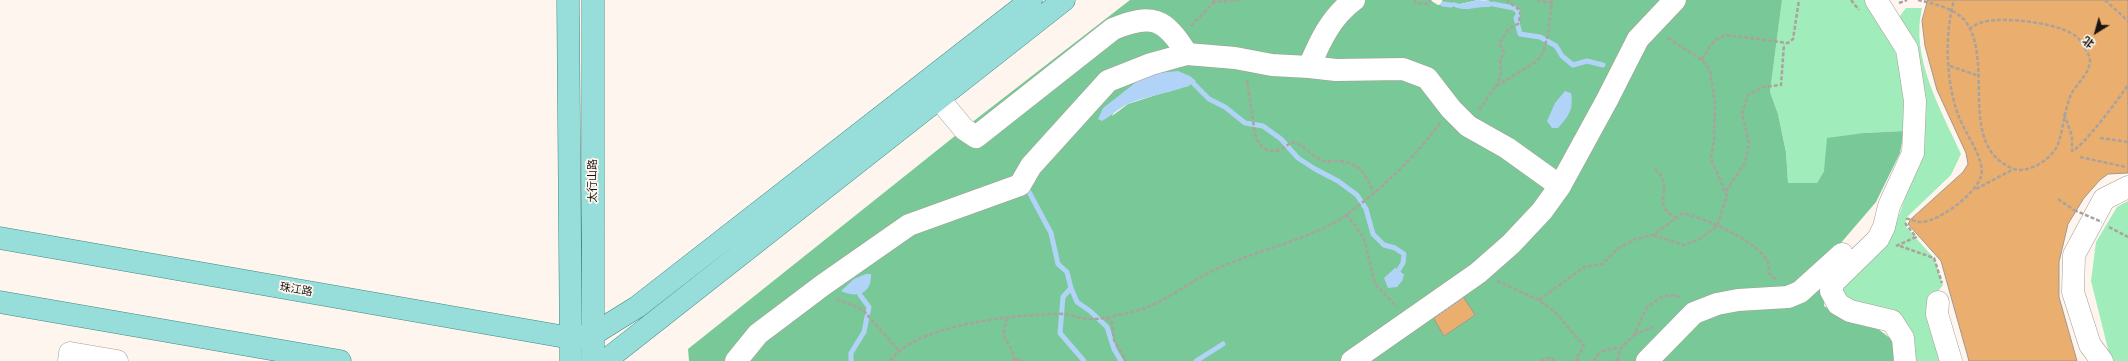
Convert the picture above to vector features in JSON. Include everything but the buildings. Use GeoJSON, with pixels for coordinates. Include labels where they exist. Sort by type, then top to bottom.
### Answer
{"type":"FeatureCollection","features":[{"type":"Feature","properties":{"kind":"main road"},"geometry":{"type":"LineString","coordinates":[[568,0],[571,361]]}},
{"type":"Feature","properties":{"kind":"main road","name":"太行山路"},"geometry":{"type":"LineString","coordinates":[[593,0],[593,361]]}},
{"type":"Feature","properties":{"kind":"main road"},"geometry":{"type":"LineString","coordinates":[[592,335],[637,307],[704,256],[1031,0]]}},
{"type":"Feature","properties":{"kind":"main road"},"geometry":{"type":"LineString","coordinates":[[605,361],[1064,0]]}},
{"type":"Feature","properties":{"kind":"main road","name":"珠江路"},"geometry":{"type":"LineString","coordinates":[[0,238],[570,338],[592,335]]}},
{"type":"Feature","properties":{"kind":"main road"},"geometry":{"type":"LineString","coordinates":[[0,302],[340,361]]}},
{"type":"Feature","properties":{"kind":"street"},"geometry":{"type":"LineString","coordinates":[[1309,67],[1331,23],[1344,8],[1354,0]]}},
{"type":"Feature","properties":{"kind":"street"},"geometry":{"type":"LineString","coordinates":[[1352,361],[1478,273],[1511,244],[1542,211],[1560,186],[1638,39],[1675,0]]}},
{"type":"Feature","properties":{"kind":"street"},"geometry":{"type":"LineString","coordinates":[[1876,0],[1907,49],[1915,102],[1913,153],[1889,206],[1884,227],[1878,240],[1834,282],[1831,291],[1838,304],[1850,311],[1892,321],[1903,338],[1905,361]]}},
{"type":"Feature","properties":{"kind":"street"},"geometry":{"type":"LineString","coordinates":[[939,98],[964,129],[976,137],[1112,29],[1133,20],[1143,19],[1154,21],[1168,28],[1183,47],[1235,58],[1272,65],[1336,70],[1402,69],[1427,78],[1451,109],[1468,126],[1507,148],[1560,186]]}},
{"type":"Feature","properties":{"kind":"street"},"geometry":{"type":"LineString","coordinates":[[736,361],[758,334],[823,284],[909,226],[1023,181],[1031,166],[1108,80],[1151,64],[1183,47]]}},
{"type":"Feature","properties":{"kind":"street"},"geometry":{"type":"LineString","coordinates":[[2102,361],[2090,345],[2073,292],[2074,255],[2104,198],[2128,187]]}},
{"type":"Feature","properties":{"kind":"street"},"geometry":{"type":"LineString","coordinates":[[1647,361],[1694,313],[1717,304],[1738,300],[1788,297],[1800,292],[1811,284],[1889,206]]}},
{"type":"Feature","properties":{"kind":"street"},"geometry":{"type":"LineString","coordinates":[[1938,302],[1937,314],[1951,361]]}},
{"type":"Feature","properties":{"kind":"street"},"geometry":{"type":"LineString","coordinates":[[69,361],[70,353],[116,361]]}},
{"type":"Feature","properties":{"kind":"path"},"geometry":{"type":"LineString","coordinates":[[1183,47],[1213,1],[1240,0]]}},
{"type":"Feature","properties":{"kind":"path"},"geometry":{"type":"LineString","coordinates":[[1414,0],[1416,3],[1427,4],[1431,0]]}},
{"type":"Feature","properties":{"kind":"path"},"geometry":{"type":"LineString","coordinates":[[1468,126],[1495,87],[1501,73],[1500,60],[1504,52],[1499,44],[1509,28],[1518,24],[1521,14],[1519,8],[1507,0]]}},
{"type":"Feature","properties":{"kind":"path"},"geometry":{"type":"LineString","coordinates":[[1495,87],[1534,63],[1542,55],[1548,35],[1552,2],[1537,0]]}},
{"type":"Feature","properties":{"kind":"path"},"geometry":{"type":"LineString","coordinates":[[1702,60],[1711,44],[1719,37],[1727,35],[1784,44],[1793,39],[1799,0]]}},
{"type":"Feature","properties":{"kind":"path"},"geometry":{"type":"LineString","coordinates":[[1918,0],[1941,5],[1966,21],[1970,28],[1977,45],[1980,122],[1984,140],[1994,156],[2014,169]]}},
{"type":"Feature","properties":{"kind":"path"},"geometry":{"type":"LineString","coordinates":[[1954,0],[1951,12],[1948,46],[1953,93],[1959,117],[1980,160],[1982,175],[1976,189]]}},
{"type":"Feature","properties":{"kind":"path"},"geometry":{"type":"LineString","coordinates":[[2105,0],[2128,20]]}},
{"type":"Feature","properties":{"kind":"path"},"geometry":{"type":"LineString","coordinates":[[1653,235],[1684,245],[1698,240],[1717,226],[1727,196],[1716,176],[1711,159],[1714,139],[1715,104],[1710,70],[1702,60],[1663,34],[1658,19]]}},
{"type":"Feature","properties":{"kind":"path"},"geometry":{"type":"LineString","coordinates":[[1920,222],[1938,216],[1959,204],[1976,189],[2014,169],[2027,169],[2043,162],[2058,145],[2064,114],[2070,96],[2086,74],[2090,59],[2085,47],[2077,38],[2061,29],[2019,20],[1984,22],[1970,28]]}},
{"type":"Feature","properties":{"kind":"path"},"geometry":{"type":"LineString","coordinates":[[1726,192],[1745,163],[1749,143],[1742,114],[1748,95],[1762,87],[1781,85],[1784,44]]}},
{"type":"Feature","properties":{"kind":"path"},"geometry":{"type":"LineString","coordinates":[[1235,58],[1246,78],[1257,141],[1266,149],[1275,152],[1283,150],[1292,142],[1297,143],[1310,154],[1324,161],[1339,161],[1356,165],[1366,175],[1374,193]]}},
{"type":"Feature","properties":{"kind":"path"},"geometry":{"type":"LineString","coordinates":[[1950,66],[1979,76]]}},
{"type":"Feature","properties":{"kind":"path"},"geometry":{"type":"LineString","coordinates":[[2064,114],[2072,136],[2072,151],[2075,150],[2088,136],[2118,100],[2128,85]]}},
{"type":"Feature","properties":{"kind":"path"},"geometry":{"type":"LineString","coordinates":[[890,361],[899,351],[922,337],[937,331],[1007,318],[1059,313],[1091,318],[1104,317],[1147,307],[1201,276],[1241,258],[1288,242],[1339,220],[1374,193],[1424,145],[1451,109]]}},
{"type":"Feature","properties":{"kind":"path"},"geometry":{"type":"LineString","coordinates":[[2100,138],[2128,142]]}},
{"type":"Feature","properties":{"kind":"path"},"geometry":{"type":"LineString","coordinates":[[2080,157],[2114,166],[2128,167]]}},
{"type":"Feature","properties":{"kind":"path"},"geometry":{"type":"LineString","coordinates":[[1655,169],[1663,176],[1663,205],[1666,213],[1676,218]]}},
{"type":"Feature","properties":{"kind":"path"},"geometry":{"type":"LineString","coordinates":[[2058,199],[2074,210],[2102,222],[2128,237]]}},
{"type":"Feature","properties":{"kind":"path"},"geometry":{"type":"LineString","coordinates":[[1539,300],[1584,267],[1603,264],[1617,249],[1636,239],[1653,235],[1683,213],[1701,217],[1752,245],[1768,261],[1769,273],[1781,284],[1788,297]]}},
{"type":"Feature","properties":{"kind":"path"},"geometry":{"type":"LineString","coordinates":[[1346,214],[1364,238],[1375,284],[1393,302],[1408,322]]}},
{"type":"Feature","properties":{"kind":"path"},"geometry":{"type":"LineString","coordinates":[[1478,273],[1539,300],[1557,314],[1584,346],[1576,358],[1579,361]]}},
{"type":"Feature","properties":{"kind":"path"},"geometry":{"type":"LineString","coordinates":[[1617,361],[1621,348],[1634,335],[1647,307],[1662,296],[1675,295],[1691,303],[1694,313]]}},
{"type":"Feature","properties":{"kind":"path"},"geometry":{"type":"LineString","coordinates":[[862,310],[899,351]]}},
{"type":"Feature","properties":{"kind":"path"},"geometry":{"type":"LineString","coordinates":[[1104,317],[1112,323],[1114,340],[1126,361]]}},
{"type":"Feature","properties":{"kind":"path"},"geometry":{"type":"LineString","coordinates":[[1007,318],[1003,334],[1014,355],[1015,361],[1019,359],[1022,361]]}},
{"type":"Feature","properties":{"kind":"path"},"geometry":{"type":"LineString","coordinates":[[1594,361],[1598,354],[1606,349],[1621,348]]}},
{"type":"Feature","properties":{"kind":"path"},"geometry":{"type":"LineString","coordinates":[[1540,361],[1551,357],[1554,361]]}},
{"type":"Feature","properties":{"kind":"green space"},"geometry":{"type":"Polygon","coordinates":[[[1130,0],[1430,0],[1438,5],[1443,4],[1442,0],[1478,0],[1460,4],[1465,9],[1490,7],[1490,1],[1484,0],[1782,0],[1770,92],[1778,114],[1786,152],[1788,183],[1817,183],[1824,171],[1827,138],[1864,133],[1904,131],[1900,153],[1876,202],[1828,258],[1824,306],[1844,318],[1873,325],[1891,339],[1896,356],[1894,361],[689,361],[688,349],[975,120],[1130,0]],[[1143,77],[1123,93],[1112,116],[1128,104],[1181,87],[1190,86],[1143,77]],[[1395,268],[1388,288],[1404,275],[1395,268]],[[1463,297],[1434,318],[1444,336],[1475,315],[1463,297]]]}},
{"type":"Feature","properties":{"kind":"green space"},"geometry":{"type":"Polygon","coordinates":[[[1782,0],[1866,0],[1893,44],[1904,82],[1904,131],[1864,133],[1824,171],[1817,183],[1788,183],[1786,151],[1778,114],[1770,92],[1782,0]]]}},
{"type":"Feature","properties":{"kind":"green space"},"geometry":{"type":"Polygon","coordinates":[[[1906,8],[1922,8],[1919,27],[1920,45],[1924,64],[1937,101],[1961,154],[1951,175],[1906,218],[1906,227],[1934,258],[1943,285],[1931,300],[1942,361],[1913,361],[1915,343],[1904,320],[1853,306],[1842,291],[1845,279],[1894,230],[1923,145],[1926,113],[1916,59],[1903,30],[1900,16],[1906,8]]]}},
{"type":"Feature","properties":{"kind":"green space"},"geometry":{"type":"Polygon","coordinates":[[[2128,201],[2128,361],[2111,361],[2091,281],[2096,242],[2117,207],[2128,201]]]}},
{"type":"Feature","properties":{"kind":"water"},"geometry":{"type":"Polygon","coordinates":[[[1478,0],[1490,1],[1493,4],[1490,7],[1464,9],[1451,5],[1453,2],[1460,4],[1478,0]]]}},
{"type":"Feature","properties":{"kind":"water"},"geometry":{"type":"Polygon","coordinates":[[[1178,71],[1190,76],[1196,81],[1191,85],[1174,91],[1135,101],[1121,108],[1102,121],[1098,119],[1103,108],[1143,77],[1157,73],[1178,71]]]}},
{"type":"Feature","properties":{"kind":"water"},"geometry":{"type":"Polygon","coordinates":[[[1565,91],[1571,93],[1572,104],[1570,112],[1558,128],[1552,128],[1547,121],[1555,103],[1565,91]]]}},
{"type":"Feature","properties":{"kind":"water"},"geometry":{"type":"Polygon","coordinates":[[[1395,268],[1404,275],[1402,281],[1397,287],[1388,288],[1384,278],[1395,268]]]}},
{"type":"Feature","properties":{"kind":"water"},"geometry":{"type":"Polygon","coordinates":[[[866,274],[871,274],[871,281],[863,293],[853,294],[841,291],[854,279],[866,274]]]}},
{"type":"Feature","properties":{"kind":"waterway"},"geometry":{"type":"LineString","coordinates":[[1443,4],[1451,5]]}},
{"type":"Feature","properties":{"kind":"waterway"},"geometry":{"type":"LineString","coordinates":[[1493,4],[1514,8],[1519,13],[1516,18],[1520,34],[1540,37],[1556,46],[1562,56],[1573,65],[1587,61],[1603,65]]}},
{"type":"Feature","properties":{"kind":"waterway"},"geometry":{"type":"LineString","coordinates":[[1193,83],[1209,99],[1225,107],[1245,123],[1263,126],[1281,139],[1298,158],[1338,181],[1357,195],[1366,209],[1373,234],[1384,245],[1395,248],[1404,254],[1403,263],[1398,271]]}},
{"type":"Feature","properties":{"kind":"waterway"},"geometry":{"type":"LineString","coordinates":[[1024,188],[1029,192],[1051,233],[1058,264],[1067,272],[1071,288],[1063,297],[1060,333],[1084,361]]}},
{"type":"Feature","properties":{"kind":"waterway"},"geometry":{"type":"LineString","coordinates":[[1071,288],[1077,302],[1090,311],[1107,327],[1114,349],[1121,361]]}},
{"type":"Feature","properties":{"kind":"waterway"},"geometry":{"type":"LineString","coordinates":[[851,361],[851,353],[864,332],[869,307],[860,295]]}},
{"type":"Feature","properties":{"kind":"waterway"},"geometry":{"type":"LineString","coordinates":[[1196,361],[1223,344]]}}]}
